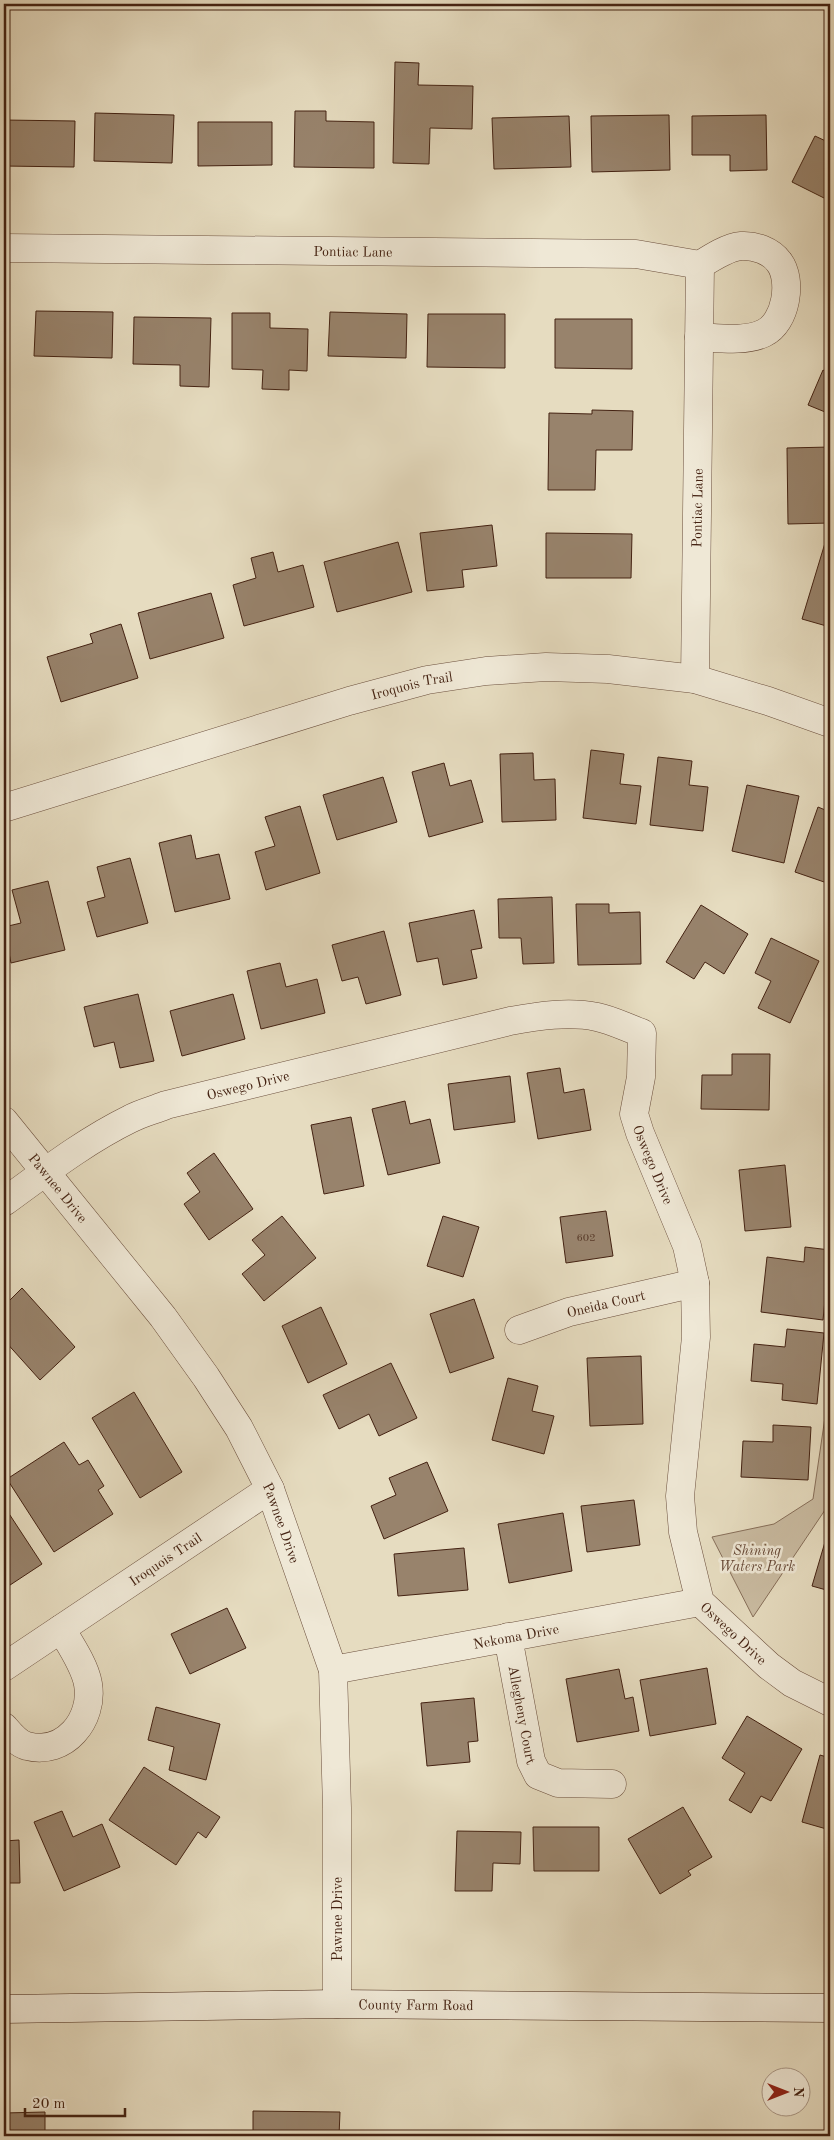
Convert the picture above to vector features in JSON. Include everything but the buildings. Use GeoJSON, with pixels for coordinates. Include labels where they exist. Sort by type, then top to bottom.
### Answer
{"type":"FeatureCollection","features":[{"type":"Feature","properties":{"kind":"street"},"geometry":{"type":"LineString","coordinates":[[699,337],[749,338],[764,333],[776,325],[784,308],[786,283],[779,262],[761,248],[740,246],[700,265]]}},
{"type":"Feature","properties":{"kind":"street","name":"Pontiac Lane"},"geometry":{"type":"LineString","coordinates":[[4,248],[636,254],[700,265],[695,679]]}},
{"type":"Feature","properties":{"kind":"street","name":"Iroquois Trail"},"geometry":{"type":"LineString","coordinates":[[4,808],[349,701],[427,680],[486,671],[546,667],[608,669],[695,679],[768,701],[830,723]]}},
{"type":"Feature","properties":{"kind":"street","name":"Oswego Drive"},"geometry":{"type":"LineString","coordinates":[[44,1173],[115,1127],[132,1118],[166,1105],[510,1021],[566,1015],[597,1017],[642,1033],[641,1077],[634,1114],[640,1133],[687,1246],[694,1284],[696,1337],[680,1496],[683,1532],[700,1602],[769,1666],[792,1683],[830,1702]]}},
{"type":"Feature","properties":{"kind":"street","name":"Pawnee Drive"},"geometry":{"type":"LineString","coordinates":[[4,1121],[44,1173],[163,1318],[206,1377],[239,1428],[270,1489],[333,1670],[337,1808],[337,2004]]}},
{"type":"Feature","properties":{"kind":"street"},"geometry":{"type":"LineString","coordinates":[[4,1202],[44,1173]]}},
{"type":"Feature","properties":{"kind":"street","name":"Oneida Court"},"geometry":{"type":"LineString","coordinates":[[519,1330],[569,1312],[694,1284]]}},
{"type":"Feature","properties":{"kind":"street","name":"Iroquois Trail"},"geometry":{"type":"LineString","coordinates":[[4,1667],[270,1489]]}},
{"type":"Feature","properties":{"kind":"street","name":"Nekoma Drive"},"geometry":{"type":"LineString","coordinates":[[333,1670],[700,1602]]}},
{"type":"Feature","properties":{"kind":"street"},"geometry":{"type":"LineString","coordinates":[[4,1727],[12,1736],[26,1746],[42,1747],[57,1745],[72,1735],[84,1720],[88,1701],[88,1683],[75,1652],[60,1629]]}},
{"type":"Feature","properties":{"kind":"street","name":"Allegheny Court"},"geometry":{"type":"LineString","coordinates":[[508,1637],[531,1761],[538,1775],[558,1783],[612,1784]]}},
{"type":"Feature","properties":{"kind":"street","name":"County Farm Road"},"geometry":{"type":"LineString","coordinates":[[4,2009],[337,2004],[830,2008]]}},
{"type":"Feature","properties":{"kind":"green space","name":"Shining Waters Park"},"geometry":{"type":"Polygon","coordinates":[[[830,1383],[830,1512],[825,1510],[753,1617],[712,1537],[774,1524],[813,1499],[830,1383]]]}}]}
